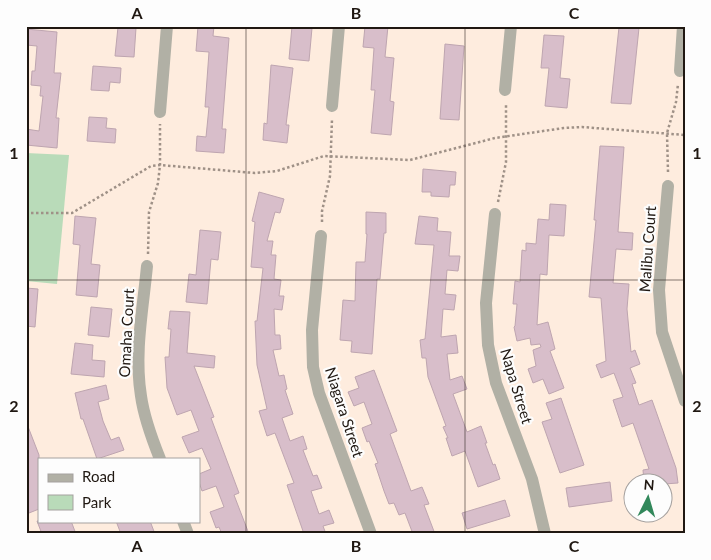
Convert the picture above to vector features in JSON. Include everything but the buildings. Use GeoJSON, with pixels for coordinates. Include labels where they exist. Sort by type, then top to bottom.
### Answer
{"type":"FeatureCollection","features":[{"type":"Feature","properties":{"kind":"street"},"geometry":{"type":"LineString","coordinates":[[160,112],[167,26]]}},
{"type":"Feature","properties":{"kind":"street"},"geometry":{"type":"LineString","coordinates":[[332,106],[339,26]]}},
{"type":"Feature","properties":{"kind":"street"},"geometry":{"type":"LineString","coordinates":[[505,90],[511,26]]}},
{"type":"Feature","properties":{"kind":"street"},"geometry":{"type":"LineString","coordinates":[[680,70],[683,26]]}},
{"type":"Feature","properties":{"kind":"street","name":"Malibu Court"},"geometry":{"type":"LineString","coordinates":[[668,186],[659,290],[662,332],[684,397]]}},
{"type":"Feature","properties":{"kind":"street","name":"Napa Street"},"geometry":{"type":"LineString","coordinates":[[495,214],[486,304],[488,346],[496,383],[532,479],[545,534]]}},
{"type":"Feature","properties":{"kind":"street","name":"Niagara Street"},"geometry":{"type":"LineString","coordinates":[[321,236],[312,330],[313,367],[319,393],[370,534]]}},
{"type":"Feature","properties":{"kind":"street","name":"Omaha Court"},"geometry":{"type":"LineString","coordinates":[[147,266],[138,375],[143,408],[160,458]]}},
{"type":"Feature","properties":{"kind":"street"},"geometry":{"type":"LineString","coordinates":[[183,522],[188,534]]}},
{"type":"Feature","properties":{"kind":"path"},"geometry":{"type":"LineString","coordinates":[[668,186],[667,133],[676,102],[680,70]]}},
{"type":"Feature","properties":{"kind":"path"},"geometry":{"type":"LineString","coordinates":[[495,214],[506,162],[505,90]]}},
{"type":"Feature","properties":{"kind":"path"},"geometry":{"type":"LineString","coordinates":[[321,236],[322,211],[330,176],[332,106]]}},
{"type":"Feature","properties":{"kind":"path"},"geometry":{"type":"LineString","coordinates":[[147,266],[149,212],[158,183],[160,165],[160,112]]}},
{"type":"Feature","properties":{"kind":"path"},"geometry":{"type":"LineString","coordinates":[[26,214],[72,213],[151,166],[160,165],[255,172],[277,171],[314,158],[410,160],[495,138],[582,127],[685,135]]}},
{"type":"Feature","properties":{"kind":"green space"},"geometry":{"type":"Polygon","coordinates":[[[26,153],[69,155],[57,284],[26,281],[26,153]]]}}]}
